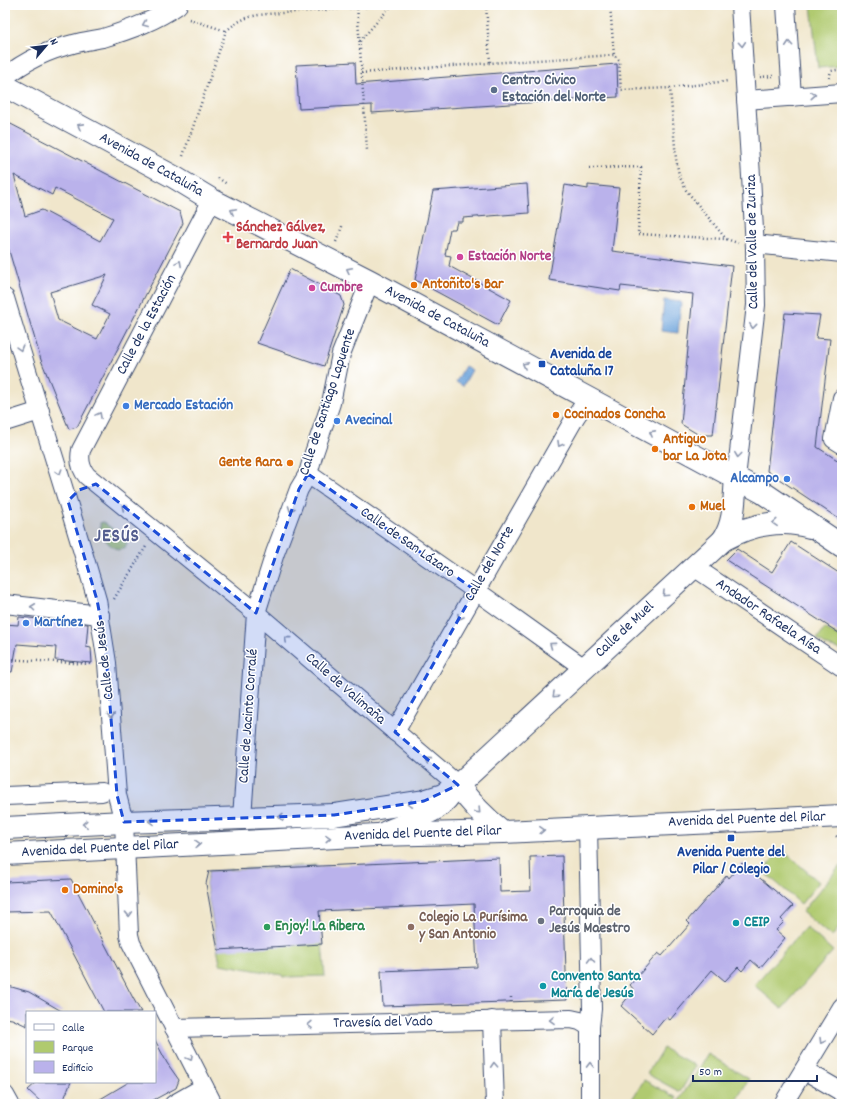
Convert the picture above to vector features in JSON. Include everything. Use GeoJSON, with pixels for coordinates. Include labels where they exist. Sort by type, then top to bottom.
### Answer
{"type":"FeatureCollection","features":[{"type":"Feature","properties":{"kind":"main road","name":"Avenida de Cataluña"},"geometry":{"type":"LineString","coordinates":[[5,86],[174,177],[212,200],[370,281],[762,492],[797,515],[813,528],[842,546]]}},
{"type":"Feature","properties":{"kind":"main road"},"geometry":{"type":"LineString","coordinates":[[723,540],[730,528],[732,520],[736,478]]}},
{"type":"Feature","properties":{"kind":"main road","name":"Calle de Muel"},"geometry":{"type":"LineString","coordinates":[[458,785],[723,540],[744,530],[766,524],[791,523],[813,528]]}},
{"type":"Feature","properties":{"kind":"main road"},"geometry":{"type":"LineString","coordinates":[[458,785],[473,806],[503,832]]}},
{"type":"Feature","properties":{"kind":"main road","name":"Avenida del Puente del Pilar"},"geometry":{"type":"LineString","coordinates":[[5,828],[124,822],[334,815],[424,802],[443,795],[458,785]]}},
{"type":"Feature","properties":{"kind":"main road","name":"Avenida del Puente del Pilar"},"geometry":{"type":"LineString","coordinates":[[5,854],[377,835],[836,820]]}},
{"type":"Feature","properties":{"kind":"street","name":"Calle del Valle de Zuriza"},"geometry":{"type":"LineString","coordinates":[[736,478],[756,305],[755,248],[740,5]]}},
{"type":"Feature","properties":{"kind":"street"},"geometry":{"type":"LineString","coordinates":[[786,5],[792,97]]}},
{"type":"Feature","properties":{"kind":"street"},"geometry":{"type":"LineString","coordinates":[[5,77],[15,69],[38,56],[74,43],[101,38],[129,30],[166,14],[184,12]]}},
{"type":"Feature","properties":{"kind":"street"},"geometry":{"type":"LineString","coordinates":[[746,100],[842,93]]}},
{"type":"Feature","properties":{"kind":"street","name":"Calle de la Estación"},"geometry":{"type":"LineString","coordinates":[[81,450],[212,200]]}},
{"type":"Feature","properties":{"kind":"street"},"geometry":{"type":"LineString","coordinates":[[764,245],[842,253]]}},
{"type":"Feature","properties":{"kind":"street","name":"Calle de Santiago Lapuente"},"geometry":{"type":"LineString","coordinates":[[256,613],[275,553],[298,489],[308,474],[331,403],[341,354],[370,281]]}},
{"type":"Feature","properties":{"kind":"street","name":"Calle de Jesús"},"geometry":{"type":"LineString","coordinates":[[5,298],[68,501],[100,615],[107,663],[117,795],[124,822],[129,936],[131,943],[213,1104]]}},
{"type":"Feature","properties":{"kind":"street"},"geometry":{"type":"LineString","coordinates":[[842,398],[834,439],[842,444]]}},
{"type":"Feature","properties":{"kind":"street","name":"Calle del Norte"},"geometry":{"type":"LineString","coordinates":[[395,732],[475,590],[576,416],[588,399]]}},
{"type":"Feature","properties":{"kind":"street"},"geometry":{"type":"LineString","coordinates":[[5,422],[40,411]]}},
{"type":"Feature","properties":{"kind":"street"},"geometry":{"type":"LineString","coordinates":[[52,449],[59,451],[81,450],[80,458],[82,468],[87,476],[152,535]]}},
{"type":"Feature","properties":{"kind":"street","name":"Calle de San Lázaro"},"geometry":{"type":"LineString","coordinates":[[308,474],[584,668]]}},
{"type":"Feature","properties":{"kind":"street"},"geometry":{"type":"LineString","coordinates":[[68,501],[85,486],[96,484]]}},
{"type":"Feature","properties":{"kind":"street","name":"Calle de Valimaña"},"geometry":{"type":"LineString","coordinates":[[152,535],[256,613],[458,785]]}},
{"type":"Feature","properties":{"kind":"street","name":"Andador Rafaela Aísa"},"geometry":{"type":"LineString","coordinates":[[694,567],[842,667]]}},
{"type":"Feature","properties":{"kind":"street"},"geometry":{"type":"LineString","coordinates":[[5,604],[100,615]]}},
{"type":"Feature","properties":{"kind":"street","name":"Calle de Jacinto Corralé"},"geometry":{"type":"LineString","coordinates":[[242,818],[256,613]]}},
{"type":"Feature","properties":{"kind":"street"},"geometry":{"type":"LineString","coordinates":[[377,835],[391,828],[438,811],[448,802],[458,785]]}},
{"type":"Feature","properties":{"kind":"street"},"geometry":{"type":"LineString","coordinates":[[5,796],[102,792]]}},
{"type":"Feature","properties":{"kind":"street"},"geometry":{"type":"LineString","coordinates":[[588,827],[592,1009],[590,1027],[590,1104]]}},
{"type":"Feature","properties":{"kind":"street"},"geometry":{"type":"LineString","coordinates":[[783,1104],[842,1007]]}},
{"type":"Feature","properties":{"kind":"street","name":"Travesía del Vado"},"geometry":{"type":"LineString","coordinates":[[174,1028],[571,1019],[580,1021],[590,1027]]}},
{"type":"Feature","properties":{"kind":"street"},"geometry":{"type":"LineString","coordinates":[[492,1020],[495,1104]]}},
{"type":"Feature","properties":{"kind":"street"},"geometry":{"type":"LineString","coordinates":[[804,1070],[842,1092]]}},
{"type":"Feature","properties":{"kind":"street"},"geometry":{"type":"LineString","coordinates":[[174,1104],[204,1087]]}},
{"type":"Feature","properties":{"kind":"street"},"geometry":{"type":"LineString","coordinates":[[5,1095],[10,1104]]}},
{"type":"Feature","properties":{"kind":"path"},"geometry":{"type":"LineString","coordinates":[[359,41],[392,5]]}},
{"type":"Feature","properties":{"kind":"path"},"geometry":{"type":"LineString","coordinates":[[183,156],[226,31],[237,22],[250,16],[267,14],[357,6],[397,5]]}},
{"type":"Feature","properties":{"kind":"path"},"geometry":{"type":"LineString","coordinates":[[486,5],[490,62]]}},
{"type":"Feature","properties":{"kind":"path"},"geometry":{"type":"LineString","coordinates":[[610,5],[614,55],[619,60],[621,90],[670,88],[791,74]]}},
{"type":"Feature","properties":{"kind":"path"},"geometry":{"type":"LineString","coordinates":[[357,6],[367,150]]}},
{"type":"Feature","properties":{"kind":"path"},"geometry":{"type":"LineString","coordinates":[[184,12],[226,31]]}},
{"type":"Feature","properties":{"kind":"path"},"geometry":{"type":"LineString","coordinates":[[362,73],[490,62],[614,55]]}},
{"type":"Feature","properties":{"kind":"path"},"geometry":{"type":"LineString","coordinates":[[670,88],[676,159],[679,175],[686,190],[726,239]]}},
{"type":"Feature","properties":{"kind":"path"},"geometry":{"type":"LineString","coordinates":[[589,168],[640,167],[638,234],[726,239],[739,243]]}},
{"type":"Feature","properties":{"kind":"path"},"geometry":{"type":"LineString","coordinates":[[218,178],[226,184]]}},
{"type":"Feature","properties":{"kind":"path"},"geometry":{"type":"LineString","coordinates":[[336,242],[343,224]]}},
{"type":"Feature","properties":{"kind":"path","name":"Calle de Jesús"},"geometry":{"type":"LineString","coordinates":[[112,601],[152,535]]}},
{"type":"Feature","properties":{"kind":"path"},"geometry":{"type":"LineString","coordinates":[[5,659],[96,664]]}},
{"type":"Feature","properties":{"kind":"highlighted area"},"geometry":{"type":"Polygon","coordinates":[[[308,474],[475,590],[395,732],[458,785],[424,801],[334,815],[124,822],[117,795],[105,642],[97,600],[68,501],[79,490],[96,484],[256,613],[299,489],[308,474]]]}},
{"type":"Feature","properties":{"kind":"green space"},"geometry":{"type":"Polygon","coordinates":[[[811,5],[842,5],[842,66],[818,68],[811,5]]]}},
{"type":"Feature","properties":{"kind":"green space"},"geometry":{"type":"Polygon","coordinates":[[[103,522],[126,539],[127,544],[125,548],[118,550],[108,543],[100,528],[100,523],[103,522]]]}},
{"type":"Feature","properties":{"kind":"green space"},"geometry":{"type":"Polygon","coordinates":[[[825,628],[842,639],[842,650],[827,646],[817,639],[825,628]]]}},
{"type":"Feature","properties":{"kind":"green space"},"geometry":{"type":"Polygon","coordinates":[[[781,849],[819,882],[801,904],[763,871],[781,849]]]}},
{"type":"Feature","properties":{"kind":"green space","name":"Enjoy! La Ribera"},"geometry":{"type":"Polygon","coordinates":[[[317,865],[319,911],[325,976],[283,977],[282,975],[220,964],[206,884],[209,871],[317,865]]]}},
{"type":"Feature","properties":{"kind":"green space"},"geometry":{"type":"Polygon","coordinates":[[[840,866],[842,867],[842,923],[832,937],[802,912],[840,866]]]}},
{"type":"Feature","properties":{"kind":"green space"},"geometry":{"type":"Polygon","coordinates":[[[806,927],[833,951],[782,1009],[754,985],[806,927]]]}},
{"type":"Feature","properties":{"kind":"green space"},"geometry":{"type":"Polygon","coordinates":[[[663,1048],[696,1066],[680,1092],[647,1074],[663,1048]]]}},
{"type":"Feature","properties":{"kind":"green space"},"geometry":{"type":"Polygon","coordinates":[[[708,1054],[749,1079],[734,1104],[677,1104],[708,1054]]]}},
{"type":"Feature","properties":{"kind":"green space"},"geometry":{"type":"Polygon","coordinates":[[[644,1080],[677,1098],[673,1104],[629,1104],[644,1080]]]}},
{"type":"Feature","properties":{"kind":"water"},"geometry":{"type":"Polygon","coordinates":[[[664,300],[681,302],[678,333],[661,331],[664,300]]]}},
{"type":"Feature","properties":{"kind":"water"},"geometry":{"type":"Polygon","coordinates":[[[465,366],[472,370],[463,386],[456,382],[465,366]]]}},
{"type":"Feature","properties":{"kind":"building","name":"Centro Civico Estación del Norte"},"geometry":{"type":"Polygon","coordinates":[[[355,62],[356,84],[617,64],[618,97],[372,113],[372,105],[299,109],[296,65],[355,62]]]}},
{"type":"Feature","properties":{"kind":"building"},"geometry":{"type":"Polygon","coordinates":[[[5,121],[180,212],[183,223],[77,427],[69,429],[41,360],[5,237],[5,121]],[[14,175],[25,216],[42,210],[100,241],[113,218],[55,188],[52,195],[14,175]],[[107,275],[50,292],[58,320],[97,339],[110,314],[92,305],[107,275]]]}},
{"type":"Feature","properties":{"kind":"building"},"geometry":{"type":"Polygon","coordinates":[[[527,184],[529,213],[463,218],[463,222],[457,222],[455,229],[450,229],[445,255],[451,256],[449,266],[511,300],[498,325],[415,280],[433,191],[527,184]]]}},
{"type":"Feature","properties":{"kind":"building"},"geometry":{"type":"Polygon","coordinates":[[[565,185],[588,189],[588,185],[619,188],[612,251],[732,266],[713,435],[699,435],[681,424],[693,294],[621,286],[620,291],[549,280],[565,185]]]}},
{"type":"Feature","properties":{"kind":"building"},"geometry":{"type":"Polygon","coordinates":[[[290,269],[341,296],[344,305],[324,366],[257,343],[290,269]]]}},
{"type":"Feature","properties":{"kind":"building"},"geometry":{"type":"Polygon","coordinates":[[[785,313],[820,315],[816,338],[830,339],[817,447],[842,463],[842,521],[767,471],[785,313]]]}},
{"type":"Feature","properties":{"kind":"building"},"geometry":{"type":"Polygon","coordinates":[[[791,542],[842,575],[842,635],[726,560],[737,549],[772,572],[791,542]]]}},
{"type":"Feature","properties":{"kind":"building"},"geometry":{"type":"Polygon","coordinates":[[[19,617],[88,624],[86,647],[91,648],[92,663],[55,660],[56,647],[17,644],[12,672],[5,671],[5,624],[18,625],[19,617]]]}},
{"type":"Feature","properties":{"kind":"building"},"geometry":{"type":"Polygon","coordinates":[[[562,856],[567,1000],[383,1006],[381,971],[477,967],[474,904],[319,911],[322,944],[218,950],[206,884],[209,871],[499,858],[500,892],[531,891],[530,857],[562,856]]]}},
{"type":"Feature","properties":{"kind":"building","name":"CEIP"},"geometry":{"type":"Polygon","coordinates":[[[742,863],[793,906],[781,919],[784,922],[776,930],[785,938],[760,968],[751,960],[742,971],[738,967],[725,981],[712,970],[670,1020],[666,1017],[652,1034],[621,1006],[634,990],[630,985],[658,953],[662,956],[690,924],[687,921],[727,875],[729,878],[742,863]]]}},
{"type":"Feature","properties":{"kind":"building"},"geometry":{"type":"Polygon","coordinates":[[[71,879],[140,1011],[103,1011],[51,911],[5,912],[5,882],[71,879]]]}},
{"type":"Feature","properties":{"kind":"building"},"geometry":{"type":"Polygon","coordinates":[[[5,985],[29,992],[61,1011],[26,1011],[26,1026],[12,1019],[5,1018],[5,985]]]}},
{"type":"Feature","properties":{"kind":"building"},"geometry":{"type":"Polygon","coordinates":[[[156,1042],[167,1063],[179,1080],[176,1088],[146,1104],[92,1104],[127,1083],[156,1083],[156,1042]]]}},
{"type":"Feature","properties":{"kind":"building"},"geometry":{"type":"Polygon","coordinates":[[[36,1083],[71,1083],[62,1104],[43,1104],[28,1090],[36,1083]]]}},
{"type":"Feature","properties":{"kind":"place","name":"Centro Civico Estación del Norte"},"geometry":{"type":"Point","coordinates":[494,90]}},
{"type":"Feature","properties":{"kind":"place","name":"Sánchez Gálvez, Bernardo Juan"},"geometry":{"type":"Point","coordinates":[228,237]}},
{"type":"Feature","properties":{"kind":"place","name":"Estación Norte"},"geometry":{"type":"Point","coordinates":[460,257]}},
{"type":"Feature","properties":{"kind":"place","name":"Antoñito's Bar"},"geometry":{"type":"Point","coordinates":[414,285]}},
{"type":"Feature","properties":{"kind":"place","name":"Cumbre"},"geometry":{"type":"Point","coordinates":[312,288]}},
{"type":"Feature","properties":{"kind":"place","name":"Avenida de Cataluña 17"},"geometry":{"type":"Point","coordinates":[542,364]}},
{"type":"Feature","properties":{"kind":"place","name":"Mercado Estación"},"geometry":{"type":"Point","coordinates":[126,406]}},
{"type":"Feature","properties":{"kind":"place","name":"Cocinados Concha"},"geometry":{"type":"Point","coordinates":[556,415]}},
{"type":"Feature","properties":{"kind":"place","name":"Avecinal"},"geometry":{"type":"Point","coordinates":[337,421]}},
{"type":"Feature","properties":{"kind":"place","name":"Antiguo bar La Jota"},"geometry":{"type":"Point","coordinates":[655,449]}},
{"type":"Feature","properties":{"kind":"place","name":"Gente Rara"},"geometry":{"type":"Point","coordinates":[290,463]}},
{"type":"Feature","properties":{"kind":"place","name":"Alcampo"},"geometry":{"type":"Point","coordinates":[787,479]}},
{"type":"Feature","properties":{"kind":"place","name":"Muel"},"geometry":{"type":"Point","coordinates":[692,507]}},
{"type":"Feature","properties":{"kind":"place","name":"Martínez"},"geometry":{"type":"Point","coordinates":[26,623]}},
{"type":"Feature","properties":{"kind":"place","name":"Avenida Puente del Pilar / Colegio"},"geometry":{"type":"Point","coordinates":[731,838]}},
{"type":"Feature","properties":{"kind":"place","name":"Domino's"},"geometry":{"type":"Point","coordinates":[65,890]}},
{"type":"Feature","properties":{"kind":"place","name":"Parroquia de Jesús Maestro"},"geometry":{"type":"Point","coordinates":[541,921]}},
{"type":"Feature","properties":{"kind":"place","name":"CEIP"},"geometry":{"type":"Point","coordinates":[736,923]}},
{"type":"Feature","properties":{"kind":"place","name":"Enjoy! La Ribera"},"geometry":{"type":"Point","coordinates":[267,927]}},
{"type":"Feature","properties":{"kind":"place","name":"Colegio La Purísima y San Antonio"},"geometry":{"type":"Point","coordinates":[411,927]}},
{"type":"Feature","properties":{"kind":"place","name":"Convento Santa María de Jesús"},"geometry":{"type":"Point","coordinates":[543,986]}},
{"type":"Feature","properties":{"kind":"district","name":"JESÚS"},"geometry":{"type":"Point","coordinates":[117,537]}}]}
